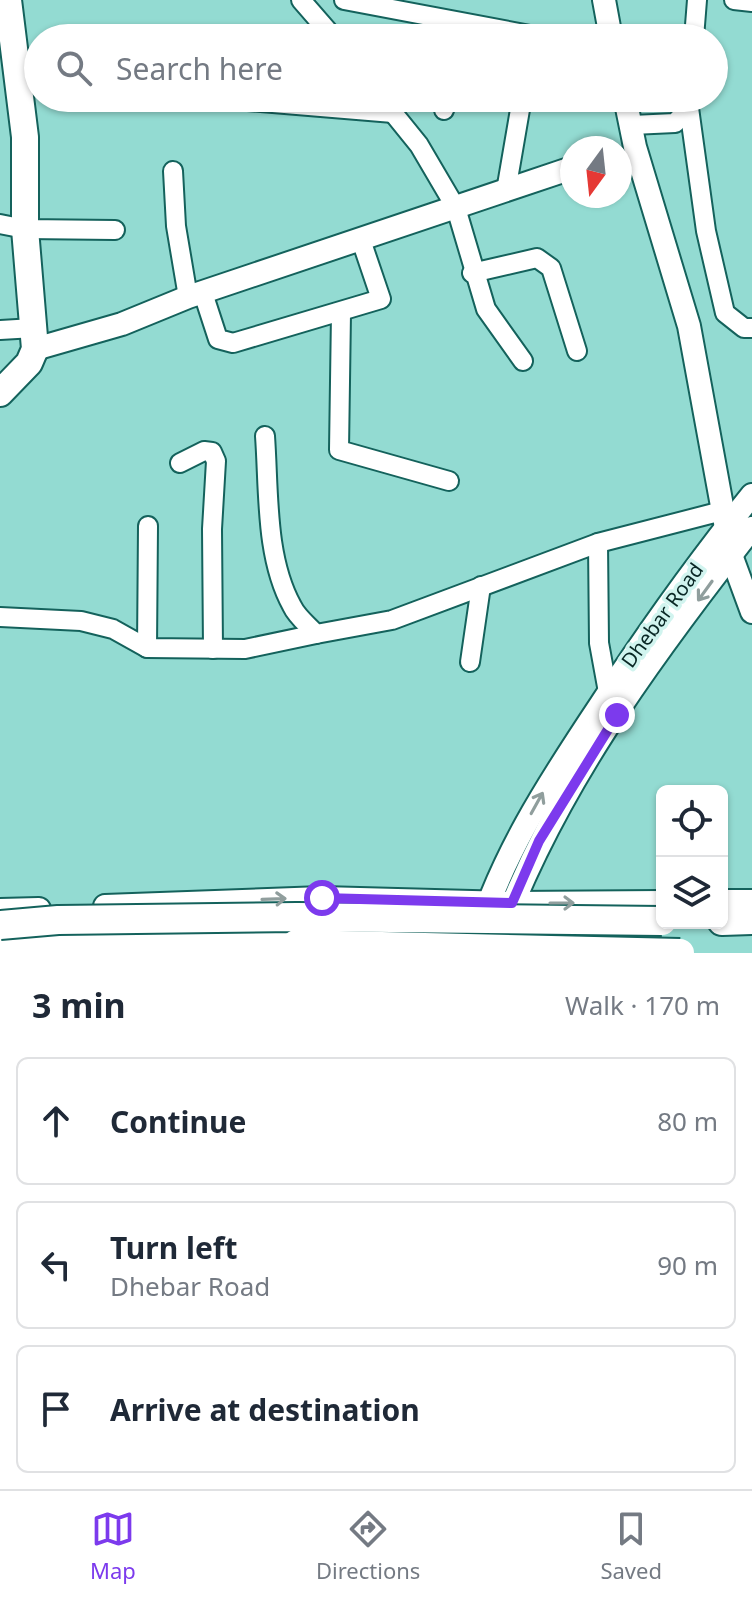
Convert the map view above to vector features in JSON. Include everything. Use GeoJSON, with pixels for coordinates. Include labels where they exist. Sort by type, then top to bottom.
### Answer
{"type":"FeatureCollection","features":[{"type":"Feature","properties":{"kind":"main road"},"geometry":{"type":"LineString","coordinates":[[0,393],[29,363],[35,338],[13,226],[25,137],[8,0]]}},
{"type":"Feature","properties":{"kind":"main road"},"geometry":{"type":"LineString","coordinates":[[0,925],[58,920],[297,917],[656,921]]}},
{"type":"Feature","properties":{"kind":"main road"},"geometry":{"type":"LineString","coordinates":[[728,921],[752,920]]}},
{"type":"Feature","properties":{"kind":"main road"},"geometry":{"type":"LineString","coordinates":[[0,952],[61,946],[296,944],[680,953]]}},
{"type":"Feature","properties":{"kind":"street"},"geometry":{"type":"LineString","coordinates":[[301,0],[322,24]]}},
{"type":"Feature","properties":{"kind":"street"},"geometry":{"type":"LineString","coordinates":[[344,0],[437,24]]}},
{"type":"Feature","properties":{"kind":"street"},"geometry":{"type":"LineString","coordinates":[[604,0],[608,24]]}},
{"type":"Feature","properties":{"kind":"street"},"geometry":{"type":"LineString","coordinates":[[695,24],[697,0],[714,0]]}},
{"type":"Feature","properties":{"kind":"street"},"geometry":{"type":"LineString","coordinates":[[734,0],[752,2]]}},
{"type":"Feature","properties":{"kind":"street"},"geometry":{"type":"LineString","coordinates":[[393,112],[419,145],[456,208],[472,273],[493,323],[523,361]]}},
{"type":"Feature","properties":{"kind":"street"},"geometry":{"type":"LineString","coordinates":[[506,191],[520,112]]}},
{"type":"Feature","properties":{"kind":"street"},"geometry":{"type":"LineString","coordinates":[[626,112],[629,136]]}},
{"type":"Feature","properties":{"kind":"street"},"geometry":{"type":"LineString","coordinates":[[632,140],[675,123],[683,112]]}},
{"type":"Feature","properties":{"kind":"street"},"geometry":{"type":"LineString","coordinates":[[690,112],[706,231],[725,313],[744,328],[752,328]]}},
{"type":"Feature","properties":{"kind":"street"},"geometry":{"type":"LineString","coordinates":[[632,150],[689,326],[731,555],[752,612]]}},
{"type":"Feature","properties":{"kind":"street"},"geometry":{"type":"LineString","coordinates":[[173,171],[176,226],[196,295],[218,339],[233,343],[381,299],[361,240]]}},
{"type":"Feature","properties":{"kind":"street"},"geometry":{"type":"LineString","coordinates":[[0,330],[35,338],[122,324],[196,295],[560,172]]}},
{"type":"Feature","properties":{"kind":"street"},"geometry":{"type":"LineString","coordinates":[[13,226],[115,230]]}},
{"type":"Feature","properties":{"kind":"street"},"geometry":{"type":"LineString","coordinates":[[472,273],[537,258],[545,261],[551,268],[577,351]]}},
{"type":"Feature","properties":{"kind":"street"},"geometry":{"type":"LineString","coordinates":[[341,313],[339,450],[449,481]]}},
{"type":"Feature","properties":{"kind":"street"},"geometry":{"type":"LineString","coordinates":[[265,436],[275,556],[282,586],[293,609],[316,634]]}},
{"type":"Feature","properties":{"kind":"street"},"geometry":{"type":"LineString","coordinates":[[180,463],[204,451],[212,452],[216,461],[212,529],[213,649]]}},
{"type":"Feature","properties":{"kind":"street","name":"Dhebar Road"},"geometry":{"type":"LineString","coordinates":[[494,953],[500,902],[542,795],[724,519],[752,495]]}},
{"type":"Feature","properties":{"kind":"street"},"geometry":{"type":"LineString","coordinates":[[0,617],[81,621],[113,629],[147,648],[245,649],[392,620],[598,543],[724,519]]}},
{"type":"Feature","properties":{"kind":"street"},"geometry":{"type":"LineString","coordinates":[[147,648],[148,526]]}},
{"type":"Feature","properties":{"kind":"street","name":"Dhebar Road"},"geometry":{"type":"LineString","coordinates":[[472,953],[596,747],[752,528]]}},
{"type":"Feature","properties":{"kind":"street"},"geometry":{"type":"LineString","coordinates":[[598,543],[599,643],[608,692]]}},
{"type":"Feature","properties":{"kind":"street"},"geometry":{"type":"LineString","coordinates":[[470,662],[481,586]]}},
{"type":"Feature","properties":{"kind":"street"},"geometry":{"type":"LineString","coordinates":[[0,910],[322,898],[656,902]]}},
{"type":"Feature","properties":{"kind":"street"},"geometry":{"type":"LineString","coordinates":[[728,901],[752,901]]}},
{"type":"Feature","properties":{"kind":"route"},"geometry":{"type":"LineString","coordinates":[[322,898],[512,903],[539,841],[617,715]]}}]}
